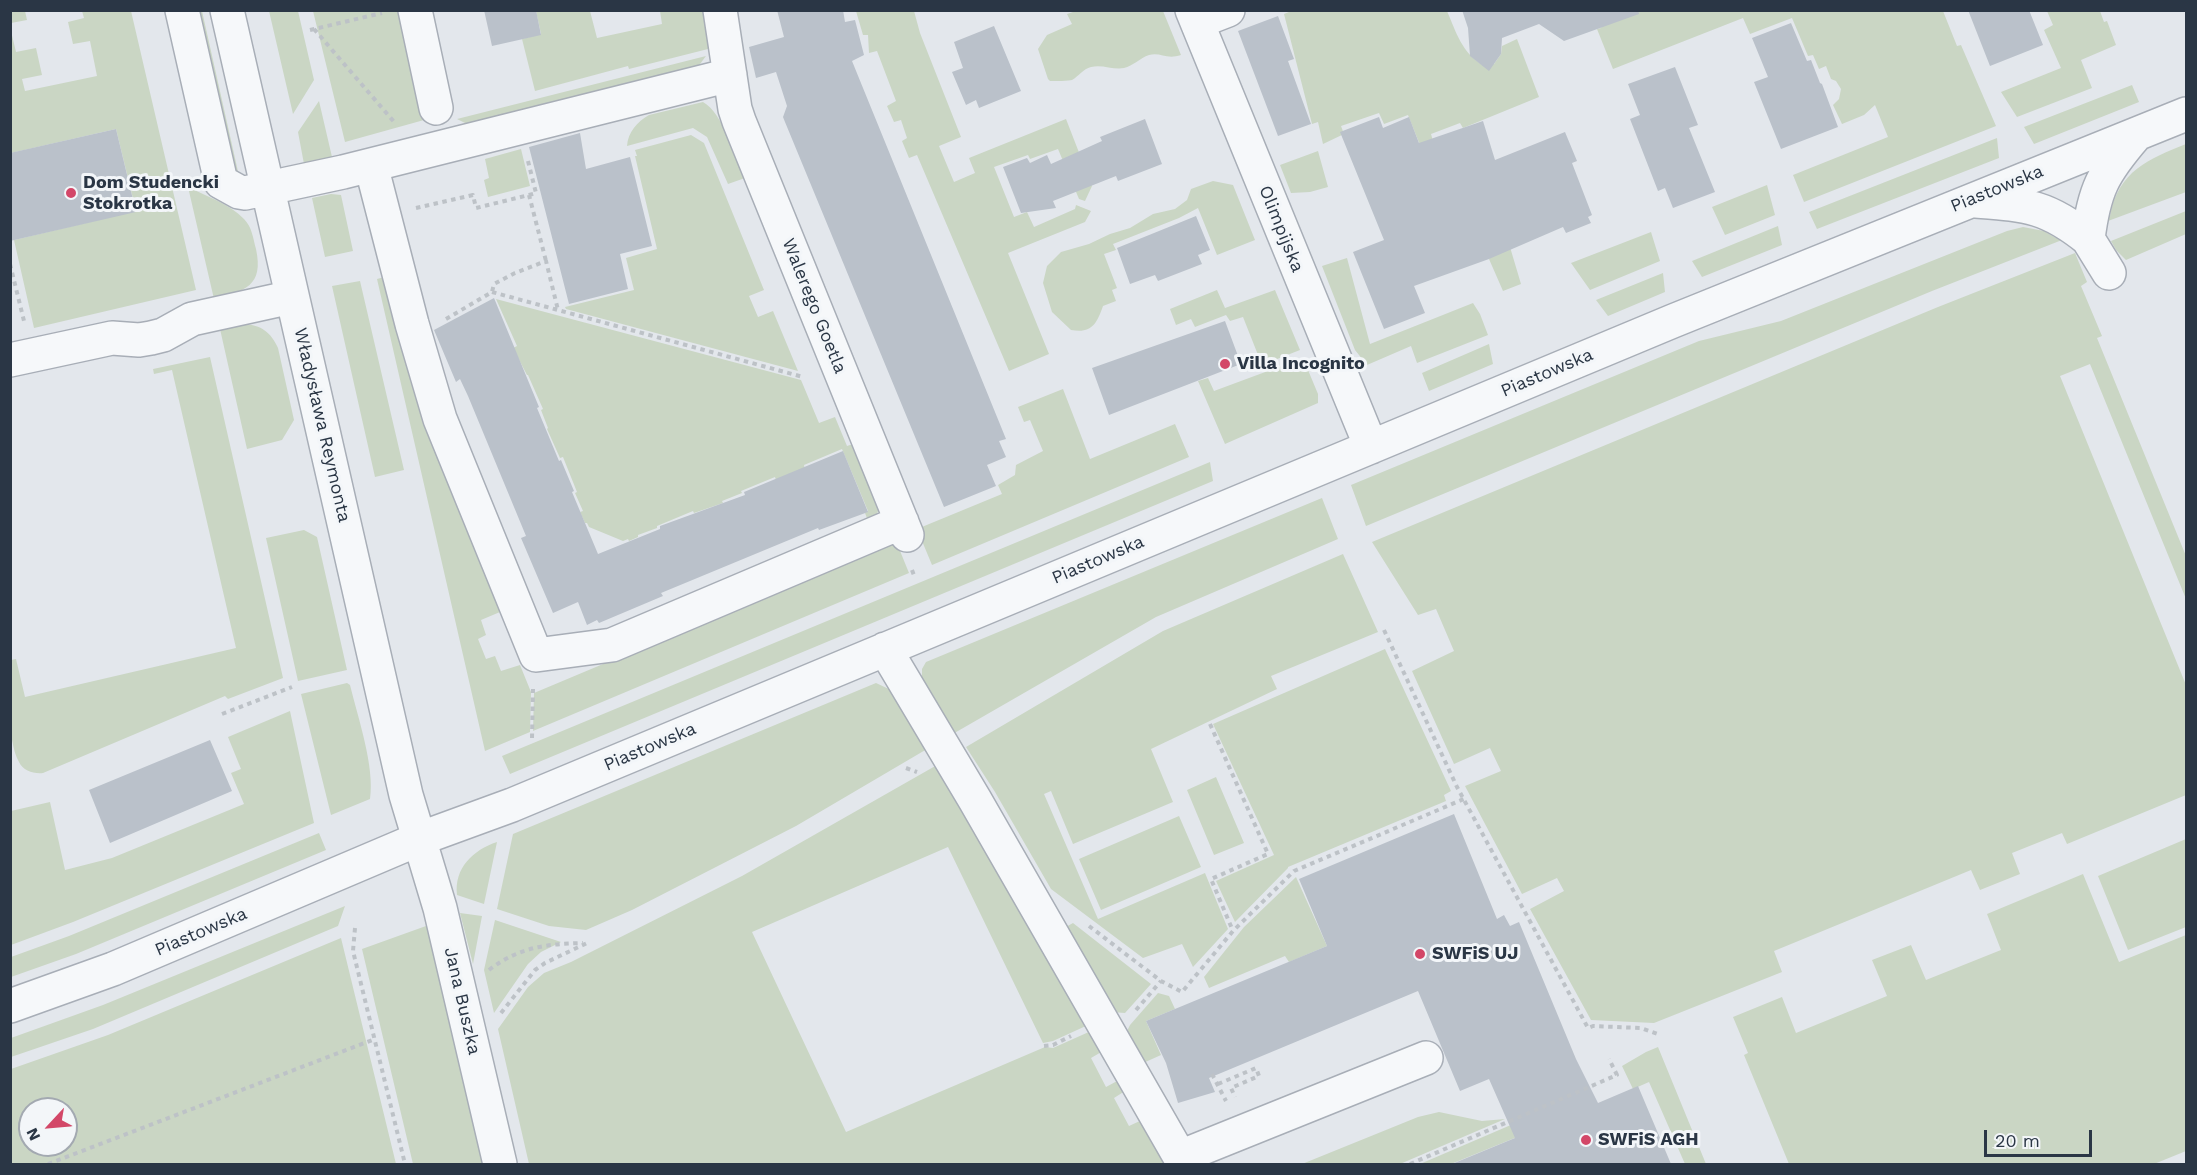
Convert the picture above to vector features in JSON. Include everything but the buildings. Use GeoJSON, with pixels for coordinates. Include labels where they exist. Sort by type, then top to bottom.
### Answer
{"type":"FeatureCollection","features":[{"type":"Feature","properties":{"kind":"street"},"geometry":{"type":"LineString","coordinates":[[182,10],[221,182],[239,192],[267,189],[371,165],[730,75]]}},
{"type":"Feature","properties":{"kind":"street","name":"Władysława Reymonta"},"geometry":{"type":"LineString","coordinates":[[227,10],[406,795],[419,839]]}},
{"type":"Feature","properties":{"kind":"street","name":"Walerego Goetla"},"geometry":{"type":"LineString","coordinates":[[385,215],[417,342],[440,419],[536,655],[612,645],[904,529],[743,132],[735,109],[720,10]]}},
{"type":"Feature","properties":{"kind":"street"},"geometry":{"type":"LineString","coordinates":[[1195,16],[1228,10]]}},
{"type":"Feature","properties":{"kind":"street"},"geometry":{"type":"LineString","coordinates":[[399,12],[436,108]]}},
{"type":"Feature","properties":{"kind":"street","name":"Olimpijska"},"geometry":{"type":"LineString","coordinates":[[1195,16],[1371,447]]}},
{"type":"Feature","properties":{"kind":"street","name":"Piastowska"},"geometry":{"type":"LineString","coordinates":[[10,1006],[113,969],[419,839],[512,805],[1968,200],[2187,114]]}},
{"type":"Feature","properties":{"kind":"street"},"geometry":{"type":"LineString","coordinates":[[2088,239],[2092,205],[2097,189],[2114,161],[2137,133]]}},
{"type":"Feature","properties":{"kind":"street"},"geometry":{"type":"LineString","coordinates":[[371,165],[385,215]]}},
{"type":"Feature","properties":{"kind":"street"},"geometry":{"type":"LineString","coordinates":[[1968,200],[2042,209],[2070,224],[2088,239],[2109,273]]}},
{"type":"Feature","properties":{"kind":"street"},"geometry":{"type":"LineString","coordinates":[[10,360],[112,338],[139,340],[151,338],[163,335],[192,319],[292,297]]}},
{"type":"Feature","properties":{"kind":"street"},"geometry":{"type":"LineString","coordinates":[[885,649],[975,800],[1182,1161],[1249,1129],[1426,1058]]}},
{"type":"Feature","properties":{"kind":"street","name":"Jana Buszka"},"geometry":{"type":"LineString","coordinates":[[419,839],[440,908],[500,1164]]}},
{"type":"Feature","properties":{"kind":"path"},"geometry":{"type":"LineString","coordinates":[[399,12],[312,30],[402,130]]}},
{"type":"Feature","properties":{"kind":"path"},"geometry":{"type":"LineString","coordinates":[[385,215],[473,195],[476,208],[536,194],[525,150]]}},
{"type":"Feature","properties":{"kind":"path"},"geometry":{"type":"LineString","coordinates":[[529,195],[559,311]]}},
{"type":"Feature","properties":{"kind":"path"},"geometry":{"type":"LineString","coordinates":[[492,292],[494,284],[514,273],[546,261]]}},
{"type":"Feature","properties":{"kind":"path"},"geometry":{"type":"LineString","coordinates":[[10,264],[24,325]]}},
{"type":"Feature","properties":{"kind":"path"},"geometry":{"type":"LineString","coordinates":[[438,323],[492,292],[803,377]]}},
{"type":"Feature","properties":{"kind":"path"},"geometry":{"type":"LineString","coordinates":[[1384,630],[1464,799],[1588,1028],[1593,1026],[1641,1028],[1658,1034]]}},
{"type":"Feature","properties":{"kind":"path"},"geometry":{"type":"LineString","coordinates":[[222,714],[292,687]]}},
{"type":"Feature","properties":{"kind":"path"},"geometry":{"type":"LineString","coordinates":[[532,690],[532,738]]}},
{"type":"Feature","properties":{"kind":"path"},"geometry":{"type":"LineString","coordinates":[[1210,724],[1268,854],[1211,879],[1233,931]]}},
{"type":"Feature","properties":{"kind":"path"},"geometry":{"type":"LineString","coordinates":[[1087,924],[1161,981],[1182,992],[1233,931],[1294,871],[1464,799]]}},
{"type":"Feature","properties":{"kind":"path"},"geometry":{"type":"LineString","coordinates":[[355,928],[353,951],[405,1164]]}},
{"type":"Feature","properties":{"kind":"path"},"geometry":{"type":"LineString","coordinates":[[488,971],[506,958],[524,950],[550,944],[587,942],[535,970],[496,1020]]}},
{"type":"Feature","properties":{"kind":"path"},"geometry":{"type":"LineString","coordinates":[[48,1164],[375,1039]]}},
{"type":"Feature","properties":{"kind":"path"},"geometry":{"type":"LineString","coordinates":[[1410,1164],[1617,1075],[1609,1059]]}},
{"type":"Feature","properties":{"kind":"path"},"geometry":{"type":"LineString","coordinates":[[1218,1084],[1256,1068],[1259,1076],[1231,1088],[1249,1129]]}},
{"type":"Feature","properties":{"kind":"path"},"geometry":{"type":"LineString","coordinates":[[1212,1074],[1222,1093]]}},
{"type":"Feature","properties":{"kind":"green space"},"geometry":{"type":"Polygon","coordinates":[[[11,10],[25,11],[27,20],[11,23],[11,10]]]}},
{"type":"Feature","properties":{"kind":"green space"},"geometry":{"type":"Polygon","coordinates":[[[1079,10],[1163,11],[1181,55],[1171,57],[1149,55],[1124,68],[1095,66],[1086,69],[1072,80],[1050,81],[1048,79],[1038,49],[1047,35],[1072,24],[1067,14],[1079,10]]]}},
{"type":"Feature","properties":{"kind":"green space"},"geometry":{"type":"Polygon","coordinates":[[[1294,10],[1447,11],[1465,48],[1483,65],[1494,64],[1501,54],[1502,46],[1517,39],[1539,97],[1463,128],[1460,123],[1431,134],[1433,141],[1420,145],[1408,115],[1384,124],[1379,113],[1341,126],[1344,134],[1323,144],[1318,122],[1312,124],[1284,14],[1294,10]]]}},
{"type":"Feature","properties":{"kind":"green space"},"geometry":{"type":"Polygon","coordinates":[[[1609,10],[1943,11],[1957,46],[1961,45],[1996,126],[1804,202],[1793,175],[1888,137],[1875,105],[1864,115],[1842,124],[1833,105],[1839,99],[1841,89],[1836,81],[1831,79],[1826,66],[1819,69],[1813,55],[1808,56],[1792,18],[1750,34],[1743,18],[1613,69],[1597,29],[1601,28],[1609,10]]]}},
{"type":"Feature","properties":{"kind":"green space"},"geometry":{"type":"Polygon","coordinates":[[[82,11],[131,11],[196,290],[34,328],[14,240],[136,211],[116,129],[11,153],[10,27],[16,52],[36,48],[42,75],[22,79],[25,91],[97,76],[90,41],[73,44],[68,22],[84,18],[82,11]]]}},
{"type":"Feature","properties":{"kind":"green space"},"geometry":{"type":"Polygon","coordinates":[[[190,11],[202,11],[239,176],[226,168],[190,11]]]}},
{"type":"Feature","properties":{"kind":"green space"},"geometry":{"type":"Polygon","coordinates":[[[269,11],[298,11],[314,80],[293,114],[269,11]]]}},
{"type":"Feature","properties":{"kind":"green space"},"geometry":{"type":"Polygon","coordinates":[[[313,11],[405,11],[426,114],[424,120],[345,142],[313,11]]]}},
{"type":"Feature","properties":{"kind":"green space"},"geometry":{"type":"Polygon","coordinates":[[[536,11],[590,11],[597,38],[662,24],[660,11],[708,11],[710,45],[708,49],[629,69],[628,66],[535,91],[522,39],[541,34],[536,11]]]}},
{"type":"Feature","properties":{"kind":"green space"},"geometry":{"type":"Polygon","coordinates":[[[856,11],[914,11],[920,33],[961,137],[939,146],[954,182],[975,173],[969,158],[1066,119],[1092,186],[1085,201],[1079,199],[1058,149],[1030,159],[1028,155],[994,167],[1014,217],[1027,212],[1034,227],[1075,209],[1076,205],[1091,211],[1085,222],[1008,253],[1049,354],[1009,371],[917,155],[909,158],[902,141],[907,138],[901,120],[894,122],[887,106],[896,101],[877,51],[869,53],[868,35],[863,35],[856,11]]]}},
{"type":"Feature","properties":{"kind":"green space"},"geometry":{"type":"Polygon","coordinates":[[[2047,11],[2100,11],[2104,22],[2107,21],[2116,45],[2081,60],[2092,88],[2017,117],[2001,92],[2061,68],[2044,30],[2053,25],[2047,11]]]}},
{"type":"Feature","properties":{"kind":"green space"},"geometry":{"type":"Polygon","coordinates":[[[706,56],[692,70],[467,124],[457,119],[706,56]]]}},
{"type":"Feature","properties":{"kind":"green space"},"geometry":{"type":"Polygon","coordinates":[[[2132,85],[2139,102],[2034,144],[2024,127],[2132,85]]]}},
{"type":"Feature","properties":{"kind":"green space"},"geometry":{"type":"Polygon","coordinates":[[[319,101],[332,157],[304,164],[298,132],[319,101]]]}},
{"type":"Feature","properties":{"kind":"green space"},"geometry":{"type":"Polygon","coordinates":[[[703,102],[717,116],[722,125],[745,178],[728,184],[707,137],[693,128],[627,146],[634,128],[649,115],[703,102]]]}},
{"type":"Feature","properties":{"kind":"green space"},"geometry":{"type":"Polygon","coordinates":[[[691,135],[704,143],[764,290],[749,296],[758,317],[773,311],[798,371],[565,307],[634,290],[626,258],[657,249],[635,150],[691,135]]]}},
{"type":"Feature","properties":{"kind":"green space"},"geometry":{"type":"Polygon","coordinates":[[[1997,138],[1999,158],[1817,229],[1809,212],[1997,138]]]}},
{"type":"Feature","properties":{"kind":"green space"},"geometry":{"type":"Polygon","coordinates":[[[2186,144],[2186,192],[2108,221],[2114,201],[2128,177],[2160,155],[2186,144]]]}},
{"type":"Feature","properties":{"kind":"green space"},"geometry":{"type":"Polygon","coordinates":[[[521,149],[530,186],[488,197],[484,180],[489,178],[485,159],[521,149]]]}},
{"type":"Feature","properties":{"kind":"green space"},"geometry":{"type":"Polygon","coordinates":[[[1318,151],[1328,187],[1310,192],[1291,193],[1280,165],[1318,151]]]}},
{"type":"Feature","properties":{"kind":"green space"},"geometry":{"type":"Polygon","coordinates":[[[1213,181],[1233,185],[1255,240],[1217,255],[1198,208],[1113,244],[1116,250],[1104,254],[1117,288],[1112,290],[1116,301],[1103,306],[1096,322],[1089,329],[1071,330],[1052,312],[1043,283],[1047,266],[1061,252],[1130,228],[1153,214],[1175,209],[1187,200],[1191,189],[1213,181]]]}},
{"type":"Feature","properties":{"kind":"green space"},"geometry":{"type":"Polygon","coordinates":[[[1767,185],[1775,215],[1725,235],[1712,207],[1767,185]]]}},
{"type":"Feature","properties":{"kind":"green space"},"geometry":{"type":"Polygon","coordinates":[[[188,187],[232,209],[249,226],[258,261],[257,271],[250,285],[235,293],[214,299],[188,187]]]}},
{"type":"Feature","properties":{"kind":"green space"},"geometry":{"type":"Polygon","coordinates":[[[331,194],[341,195],[353,251],[325,257],[312,198],[331,194]]]}},
{"type":"Feature","properties":{"kind":"green space"},"geometry":{"type":"Polygon","coordinates":[[[2186,211],[2186,234],[2126,260],[2111,241],[2186,211]]]}},
{"type":"Feature","properties":{"kind":"green space"},"geometry":{"type":"Polygon","coordinates":[[[1778,226],[1782,245],[1702,277],[1692,261],[1778,226]]]}},
{"type":"Feature","properties":{"kind":"green space"},"geometry":{"type":"Polygon","coordinates":[[[2023,227],[2044,231],[2062,240],[1932,291],[1366,526],[1351,485],[1699,341],[1781,321],[2007,231],[2023,227]]]}},
{"type":"Feature","properties":{"kind":"green space"},"geometry":{"type":"Polygon","coordinates":[[[1651,232],[1660,261],[1590,290],[1571,263],[1651,232]]]}},
{"type":"Feature","properties":{"kind":"green space"},"geometry":{"type":"Polygon","coordinates":[[[1507,237],[1521,284],[1503,291],[1489,259],[1507,237]]]}},
{"type":"Feature","properties":{"kind":"green space"},"geometry":{"type":"Polygon","coordinates":[[[2075,253],[2087,282],[2081,286],[2102,336],[2097,338],[2186,556],[2186,599],[2090,364],[2060,376],[2186,685],[2186,795],[2067,844],[2062,833],[2012,853],[2020,874],[1980,890],[1971,870],[1774,951],[1782,972],[1654,1023],[1591,1020],[1530,909],[1564,891],[1557,878],[1522,894],[1465,786],[1501,771],[1490,748],[1454,764],[1412,671],[1454,651],[1436,609],[1418,615],[1372,542],[1938,307],[2075,253]]]}},
{"type":"Feature","properties":{"kind":"green space"},"geometry":{"type":"Polygon","coordinates":[[[1347,258],[1370,344],[1473,303],[1488,335],[1417,363],[1411,346],[1367,365],[1355,350],[1322,266],[1347,258]]]}},
{"type":"Feature","properties":{"kind":"green space"},"geometry":{"type":"Polygon","coordinates":[[[1663,273],[1665,292],[1608,316],[1596,300],[1663,273]]]}},
{"type":"Feature","properties":{"kind":"green space"},"geometry":{"type":"Polygon","coordinates":[[[388,276],[443,470],[500,612],[481,620],[486,635],[478,639],[486,659],[495,656],[501,671],[520,665],[531,692],[530,732],[485,751],[377,279],[388,276]]]}},
{"type":"Feature","properties":{"kind":"green space"},"geometry":{"type":"Polygon","coordinates":[[[360,281],[404,470],[375,477],[332,286],[360,281]]]}},
{"type":"Feature","properties":{"kind":"green space"},"geometry":{"type":"Polygon","coordinates":[[[1217,290],[1225,308],[1275,290],[1300,350],[1262,365],[1243,317],[1230,321],[1226,315],[1195,327],[1191,319],[1176,325],[1170,309],[1217,290]]]}},
{"type":"Feature","properties":{"kind":"green space"},"geometry":{"type":"Polygon","coordinates":[[[496,299],[801,380],[819,423],[835,417],[847,446],[853,444],[879,509],[876,516],[869,523],[865,513],[868,511],[842,449],[804,465],[805,470],[776,480],[775,477],[741,491],[742,493],[722,501],[723,503],[694,513],[693,511],[629,541],[628,539],[623,541],[589,527],[580,512],[583,511],[563,457],[560,458],[547,429],[541,410],[543,409],[513,348],[517,346],[496,299]]]}},
{"type":"Feature","properties":{"kind":"green space"},"geometry":{"type":"Polygon","coordinates":[[[244,324],[265,330],[275,342],[294,420],[282,440],[247,449],[220,329],[244,324]]]}},
{"type":"Feature","properties":{"kind":"green space"},"geometry":{"type":"Polygon","coordinates":[[[1489,344],[1493,364],[1429,391],[1422,373],[1489,344]]]}},
{"type":"Feature","properties":{"kind":"green space"},"geometry":{"type":"Polygon","coordinates":[[[210,357],[283,678],[228,699],[225,696],[43,773],[29,771],[19,762],[12,740],[10,727],[11,660],[16,659],[25,697],[236,648],[172,370],[154,374],[153,369],[210,357]]]}},
{"type":"Feature","properties":{"kind":"green space"},"geometry":{"type":"Polygon","coordinates":[[[1303,358],[1318,394],[1318,403],[1225,444],[1198,381],[1208,378],[1214,391],[1303,358]]]}},
{"type":"Feature","properties":{"kind":"green space"},"geometry":{"type":"Polygon","coordinates":[[[1063,389],[1090,459],[1175,424],[1189,457],[932,565],[917,529],[1002,494],[998,485],[1015,475],[1016,465],[1043,451],[1030,420],[1024,422],[1018,407],[1063,389]]]}},
{"type":"Feature","properties":{"kind":"green space"},"geometry":{"type":"Polygon","coordinates":[[[1210,462],[1213,481],[510,774],[502,756],[1210,462]]]}},
{"type":"Feature","properties":{"kind":"green space"},"geometry":{"type":"Polygon","coordinates":[[[1322,498],[1338,539],[1156,617],[951,735],[922,685],[922,669],[926,662],[1322,498]]]}},
{"type":"Feature","properties":{"kind":"green space"},"geometry":{"type":"Polygon","coordinates":[[[304,530],[317,537],[347,670],[298,681],[266,538],[304,530]]]}},
{"type":"Feature","properties":{"kind":"green space"},"geometry":{"type":"Polygon","coordinates":[[[896,541],[909,573],[533,731],[534,693],[896,541]]]}},
{"type":"Feature","properties":{"kind":"green space"},"geometry":{"type":"Polygon","coordinates":[[[1343,554],[1378,632],[1271,676],[1277,689],[1151,749],[1173,802],[1073,844],[1051,791],[1044,794],[1098,919],[1205,873],[1228,929],[1193,967],[1182,944],[1143,958],[1051,889],[966,747],[1163,631],[1343,554]]]}},
{"type":"Feature","properties":{"kind":"green space"},"geometry":{"type":"Polygon","coordinates":[[[1385,649],[1451,791],[1444,795],[1446,801],[1288,867],[1235,922],[1216,881],[1274,855],[1213,724],[1385,649]]]}},
{"type":"Feature","properties":{"kind":"green space"},"geometry":{"type":"Polygon","coordinates":[[[347,683],[350,685],[368,758],[370,799],[331,815],[301,694],[347,683]]]}},
{"type":"Feature","properties":{"kind":"green space"},"geometry":{"type":"Polygon","coordinates":[[[876,683],[891,690],[927,749],[796,826],[632,910],[586,930],[549,926],[497,909],[513,834],[876,683]]]}},
{"type":"Feature","properties":{"kind":"green space"},"geometry":{"type":"Polygon","coordinates":[[[290,711],[314,823],[73,922],[11,945],[11,811],[50,802],[65,870],[112,858],[244,804],[231,773],[241,769],[228,737],[290,711]]]}},
{"type":"Feature","properties":{"kind":"green space"},"geometry":{"type":"Polygon","coordinates":[[[937,765],[1088,1025],[1053,1041],[1043,1043],[948,847],[752,932],[846,1132],[1045,1047],[1053,1048],[1091,1031],[1103,1051],[1091,1058],[1106,1087],[1119,1080],[1125,1091],[1114,1098],[1129,1126],[1142,1120],[1166,1164],[529,1164],[498,1029],[528,987],[544,973],[571,962],[742,876],[937,765]]]}},
{"type":"Feature","properties":{"kind":"green space"},"geometry":{"type":"Polygon","coordinates":[[[1216,777],[1244,843],[1214,855],[1187,790],[1216,777]]]}},
{"type":"Feature","properties":{"kind":"green space"},"geometry":{"type":"Polygon","coordinates":[[[1179,816],[1201,867],[1101,910],[1079,859],[1179,816]]]}},
{"type":"Feature","properties":{"kind":"green space"},"geometry":{"type":"Polygon","coordinates":[[[319,833],[326,850],[76,954],[11,977],[11,957],[69,936],[319,833]]]}},
{"type":"Feature","properties":{"kind":"green space"},"geometry":{"type":"Polygon","coordinates":[[[2186,839],[2186,927],[2128,950],[2098,876],[2186,839]]]}},
{"type":"Feature","properties":{"kind":"green space"},"geometry":{"type":"Polygon","coordinates":[[[497,842],[484,904],[457,895],[459,876],[467,861],[480,850],[497,842]]]}},
{"type":"Feature","properties":{"kind":"green space"},"geometry":{"type":"Polygon","coordinates":[[[2083,874],[2119,962],[2186,935],[2186,1151],[2154,1164],[1789,1164],[1744,1055],[1748,1053],[1733,1017],[1782,997],[1796,1033],[1887,996],[1872,960],[1911,945],[1926,980],[2001,950],[1987,914],[2083,874]]]}},
{"type":"Feature","properties":{"kind":"green space"},"geometry":{"type":"Polygon","coordinates":[[[1296,877],[1327,946],[1289,962],[1285,956],[1209,988],[1204,977],[1244,927],[1296,877]]]}},
{"type":"Feature","properties":{"kind":"green space"},"geometry":{"type":"Polygon","coordinates":[[[345,906],[338,926],[93,1029],[11,1057],[11,1038],[103,1005],[345,906]]]}},
{"type":"Feature","properties":{"kind":"green space"},"geometry":{"type":"Polygon","coordinates":[[[460,913],[482,916],[473,964],[460,913]]]}},
{"type":"Feature","properties":{"kind":"green space"},"geometry":{"type":"Polygon","coordinates":[[[495,920],[561,942],[541,952],[528,964],[494,1013],[484,970],[495,920]]]}},
{"type":"Feature","properties":{"kind":"green space"},"geometry":{"type":"Polygon","coordinates":[[[1073,923],[1151,984],[1125,1013],[1111,1012],[1064,928],[1073,923]]]}},
{"type":"Feature","properties":{"kind":"green space"},"geometry":{"type":"Polygon","coordinates":[[[426,926],[432,937],[486,1164],[413,1164],[362,949],[426,926]]]}},
{"type":"Feature","properties":{"kind":"green space"},"geometry":{"type":"Polygon","coordinates":[[[341,938],[396,1164],[11,1164],[11,1069],[108,1035],[341,938]]]}},
{"type":"Feature","properties":{"kind":"green space"},"geometry":{"type":"Polygon","coordinates":[[[1158,993],[1169,996],[1175,1009],[1146,1021],[1161,1055],[1141,1064],[1125,1035],[1130,1025],[1158,993]]]}},
{"type":"Feature","properties":{"kind":"green space"},"geometry":{"type":"Polygon","coordinates":[[[1658,1047],[1706,1164],[1685,1164],[1649,1082],[1633,1089],[1622,1066],[1658,1047]]]}},
{"type":"Feature","properties":{"kind":"green space"},"geometry":{"type":"Polygon","coordinates":[[[1562,1103],[1571,1115],[1451,1164],[1420,1164],[1562,1103]]]}},
{"type":"Feature","properties":{"kind":"green space"},"geometry":{"type":"Polygon","coordinates":[[[1439,1112],[1482,1121],[1505,1119],[1400,1164],[1302,1164],[1418,1117],[1439,1112]]]}},
{"type":"Feature","properties":{"kind":"place","name":"Dom Studencki Stokrotka"},"geometry":{"type":"Point","coordinates":[71,193]}},
{"type":"Feature","properties":{"kind":"place","name":"Villa Incognito"},"geometry":{"type":"Point","coordinates":[1225,364]}},
{"type":"Feature","properties":{"kind":"place","name":"SWFiS UJ"},"geometry":{"type":"Point","coordinates":[1420,954]}},
{"type":"Feature","properties":{"kind":"place","name":"SWFiS AGH"},"geometry":{"type":"Point","coordinates":[1586,1140]}}]}
